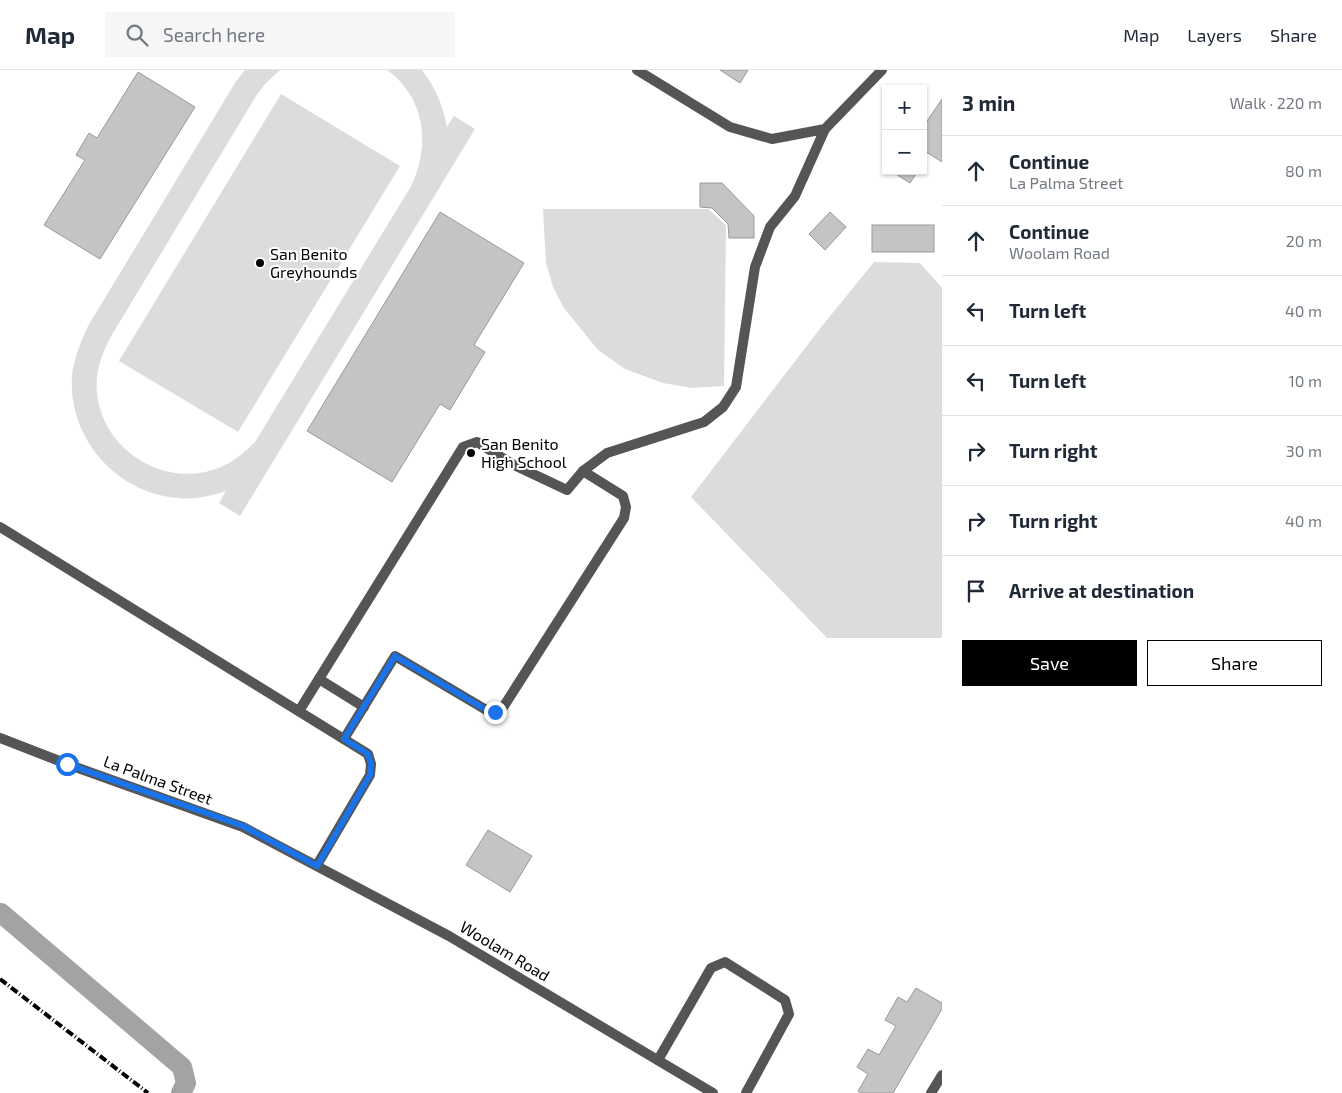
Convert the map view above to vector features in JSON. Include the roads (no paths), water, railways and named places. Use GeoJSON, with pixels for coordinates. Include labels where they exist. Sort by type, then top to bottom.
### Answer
{"type":"FeatureCollection","features":[{"type":"Feature","properties":{"kind":"street"},"geometry":{"type":"LineString","coordinates":[[637,70],[730,127],[772,139],[825,129]]}},
{"type":"Feature","properties":{"kind":"street"},"geometry":{"type":"LineString","coordinates":[[299,710],[463,447],[477,442],[514,465],[567,490],[584,471],[607,453],[704,422],[723,407],[736,388],[755,267],[770,227],[796,196],[825,129],[882,70]]}},
{"type":"Feature","properties":{"kind":"street"},"geometry":{"type":"LineString","coordinates":[[344,739],[395,656],[488,711],[495,712],[502,709],[624,518],[626,507],[623,496],[584,471]]}},
{"type":"Feature","properties":{"kind":"street"},"geometry":{"type":"LineString","coordinates":[[0,527],[368,754],[371,764],[370,775],[317,866]]}},
{"type":"Feature","properties":{"kind":"street"},"geometry":{"type":"LineString","coordinates":[[319,679],[364,707]]}},
{"type":"Feature","properties":{"kind":"street","name":"La Palma Street"},"geometry":{"type":"LineString","coordinates":[[0,738],[243,826],[276,844]]}},
{"type":"Feature","properties":{"kind":"street","name":"Woolam Road"},"geometry":{"type":"LineString","coordinates":[[276,844],[449,936],[713,1093]]}},
{"type":"Feature","properties":{"kind":"street"},"geometry":{"type":"LineString","coordinates":[[658,1060],[711,968],[725,962],[785,1000],[789,1014],[746,1093]]}},
{"type":"Feature","properties":{"kind":"street"},"geometry":{"type":"LineString","coordinates":[[931,1093],[942,1075]]}},
{"type":"Feature","properties":{"kind":"waterway"},"geometry":{"type":"LineString","coordinates":[[1,913],[182,1067],[186,1083],[181,1093]]}},
{"type":"Feature","properties":{"kind":"waterway"},"geometry":{"type":"LineString","coordinates":[[185,1077],[193,1083]]}},
{"type":"Feature","properties":{"kind":"railway"},"geometry":{"type":"LineString","coordinates":[[0,979],[148,1093]]}},
{"type":"Feature","properties":{"kind":"place","name":"San Benito Greyhounds"},"geometry":{"type":"Point","coordinates":[260,263]}},
{"type":"Feature","properties":{"kind":"place","name":"San Benito High School"},"geometry":{"type":"Point","coordinates":[471,453]}}]}
